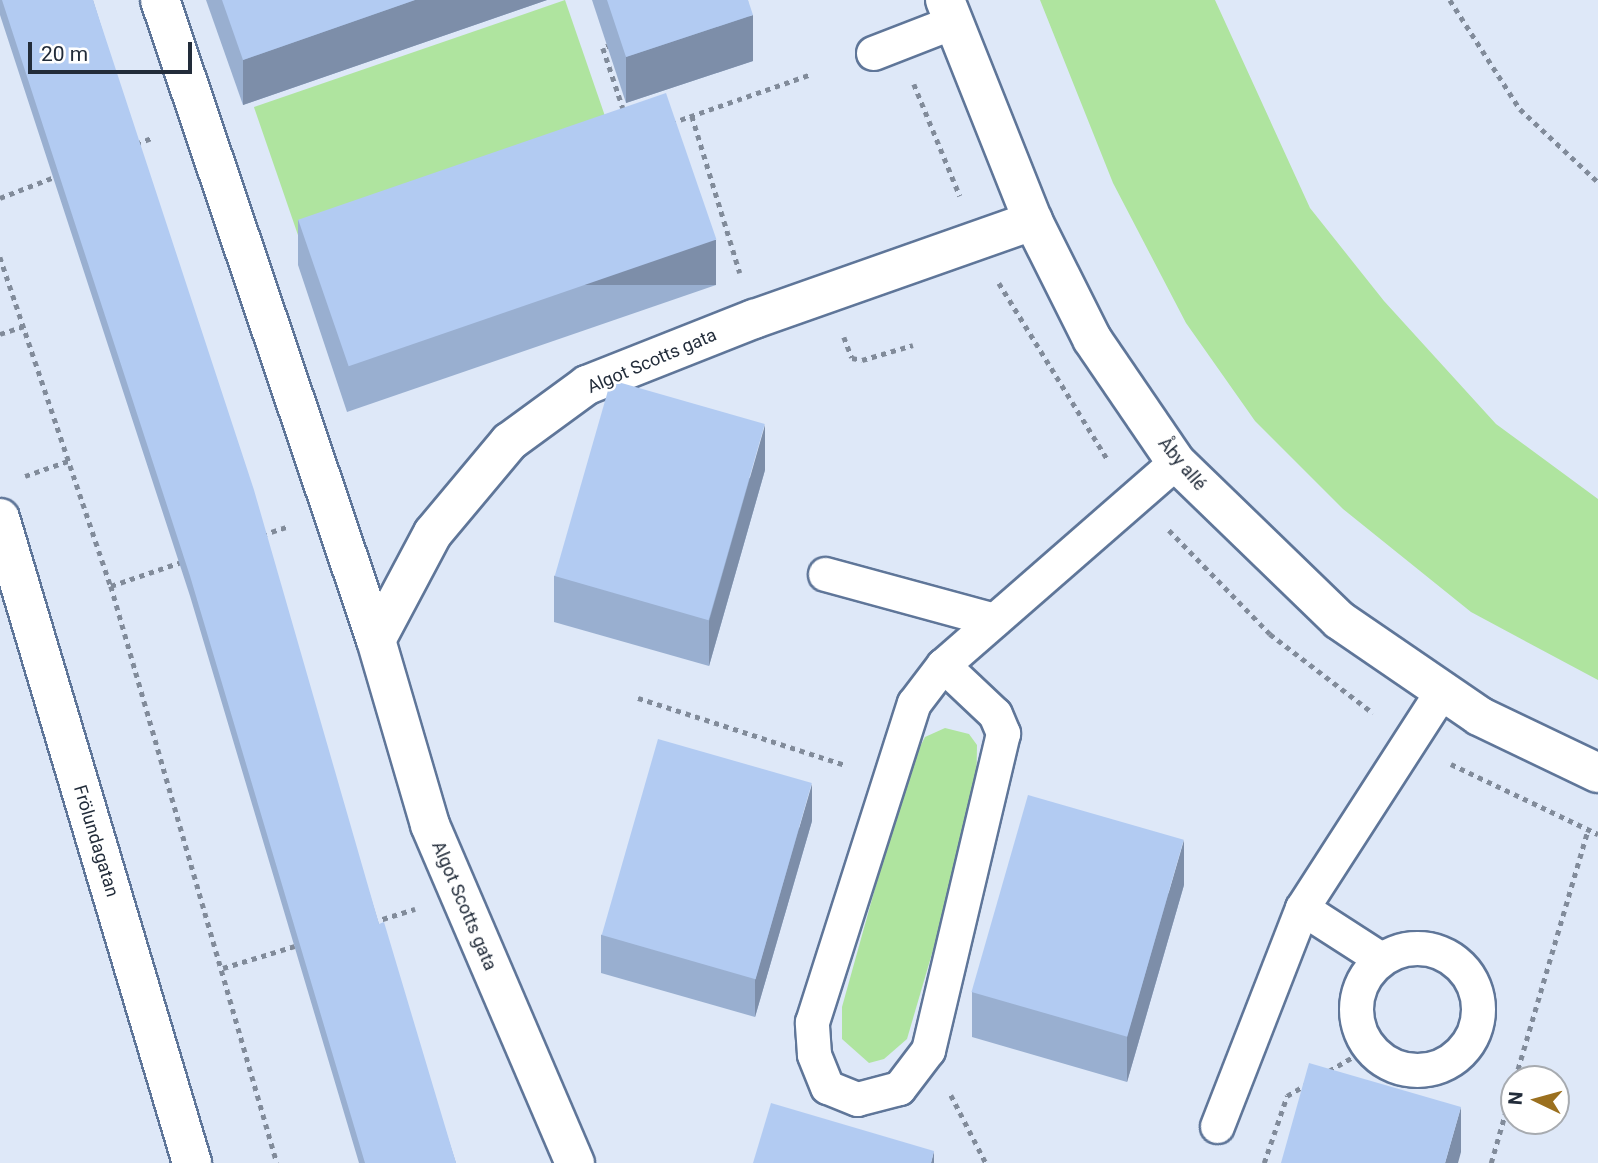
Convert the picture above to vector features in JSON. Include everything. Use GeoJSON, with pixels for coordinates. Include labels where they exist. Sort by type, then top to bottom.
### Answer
{"type":"FeatureCollection","features":[{"type":"Feature","properties":{"kind":"street","name":"Algot Scotts gata"},"geometry":{"type":"LineString","coordinates":[[160,0],[197,120],[376,640],[456,896],[575,1163]]}},
{"type":"Feature","properties":{"kind":"street","name":"Åby allé"},"geometry":{"type":"LineString","coordinates":[[949,11],[1033,221],[1092,339],[1177,462],[1339,620],[1441,692],[1598,773]]}},
{"type":"Feature","properties":{"kind":"street","name":"Algot Scotts gata"},"geometry":{"type":"LineString","coordinates":[[376,640],[433,533],[509,442],[587,386],[754,319],[1033,221]]}},
{"type":"Feature","properties":{"kind":"street","name":"Frölundagatan"},"geometry":{"type":"LineString","coordinates":[[0,518],[192,1163]]}},
{"type":"Feature","properties":{"kind":"lane"},"geometry":{"type":"LineString","coordinates":[[873,53],[949,11]]}},
{"type":"Feature","properties":{"kind":"lane"},"geometry":{"type":"LineString","coordinates":[[943,665],[995,714],[1003,733],[928,1049],[899,1088],[857,1099],[827,1087],[814,1054],[812,1022],[914,703],[943,665],[1177,462]]}},
{"type":"Feature","properties":{"kind":"lane"},"geometry":{"type":"LineString","coordinates":[[825,573],[994,620]]}},
{"type":"Feature","properties":{"kind":"lane"},"geometry":{"type":"LineString","coordinates":[[1217,1126],[1302,908],[1441,692]]}},
{"type":"Feature","properties":{"kind":"lane"},"geometry":{"type":"LineString","coordinates":[[1302,908],[1381,960]]}},
{"type":"Feature","properties":{"kind":"lane"},"geometry":{"type":"LineString","coordinates":[[1410,949],[1440,952],[1471,979],[1478,1019],[1458,1055],[1441,1066],[1402,1068],[1370,1047],[1359,1030],[1358,1001],[1367,974],[1381,960],[1410,949]]}},
{"type":"Feature","properties":{"kind":"path"},"geometry":{"type":"LineString","coordinates":[[1450,0],[1520,109],[1598,182]]}},
{"type":"Feature","properties":{"kind":"path"},"geometry":{"type":"LineString","coordinates":[[616,43],[603,48],[628,124]]}},
{"type":"Feature","properties":{"kind":"path"},"geometry":{"type":"LineString","coordinates":[[663,126],[812,74]]}},
{"type":"Feature","properties":{"kind":"path"},"geometry":{"type":"LineString","coordinates":[[692,116],[754,319]]}},
{"type":"Feature","properties":{"kind":"path"},"geometry":{"type":"LineString","coordinates":[[123,149],[197,120]]}},
{"type":"Feature","properties":{"kind":"path"},"geometry":{"type":"LineString","coordinates":[[0,198],[62,174]]}},
{"type":"Feature","properties":{"kind":"path"},"geometry":{"type":"LineString","coordinates":[[0,257],[71,460],[111,586],[277,1163]]}},
{"type":"Feature","properties":{"kind":"path"},"geometry":{"type":"LineString","coordinates":[[831,293],[852,358],[913,345]]}},
{"type":"Feature","properties":{"kind":"path"},"geometry":{"type":"LineString","coordinates":[[0,334],[24,326]]}},
{"type":"Feature","properties":{"kind":"path"},"geometry":{"type":"LineString","coordinates":[[12,481],[71,460]]}},
{"type":"Feature","properties":{"kind":"path"},"geometry":{"type":"LineString","coordinates":[[254,538],[331,512]]}},
{"type":"Feature","properties":{"kind":"path"},"geometry":{"type":"LineString","coordinates":[[111,586],[189,560]]}},
{"type":"Feature","properties":{"kind":"path"},"geometry":{"type":"LineString","coordinates":[[638,698],[890,779]]}},
{"type":"Feature","properties":{"kind":"path"},"geometry":{"type":"LineString","coordinates":[[1519,1065],[1588,830]]}},
{"type":"Feature","properties":{"kind":"path"},"geometry":{"type":"LineString","coordinates":[[365,924],[456,896]]}},
{"type":"Feature","properties":{"kind":"path"},"geometry":{"type":"LineString","coordinates":[[222,969],[313,940]]}},
{"type":"Feature","properties":{"kind":"path"},"geometry":{"type":"LineString","coordinates":[[1323,1075],[1370,1047]]}},
{"type":"Feature","properties":{"kind":"path"},"geometry":{"type":"LineString","coordinates":[[928,1049],[986,1163]]}},
{"type":"Feature","properties":{"kind":"path"},"geometry":{"type":"LineString","coordinates":[[1264,1163],[1287,1096],[1311,1082]]}},
{"type":"Feature","properties":{"kind":"path"},"geometry":{"type":"LineString","coordinates":[[1491,1163],[1500,1131]]}},
{"type":"Feature","properties":{"kind":"green space"},"geometry":{"type":"Polygon","coordinates":[[[565,0],[617,150],[306,257],[254,107],[565,0]]]}},
{"type":"Feature","properties":{"kind":"green space"},"geometry":{"type":"Polygon","coordinates":[[[1040,0],[1215,0],[1310,208],[1384,301],[1496,424],[1598,499],[1598,680],[1471,612],[1343,509],[1255,421],[1186,323],[1113,183],[1040,0]]]}},
{"type":"Feature","properties":{"kind":"green space"},"geometry":{"type":"Polygon","coordinates":[[[945,728],[969,734],[977,745],[976,803],[907,1039],[884,1059],[869,1063],[842,1039],[842,1007],[908,770],[925,737],[945,728]]]}},
{"type":"Feature","properties":{"kind":"building"},"geometry":{"type":"Polygon","coordinates":[[[2,0],[93,0],[254,490],[379,924],[384,922],[456,1163],[365,1163],[190,576],[2,0]]]}},
{"type":"Feature","properties":{"kind":"building"},"geometry":{"type":"Polygon","coordinates":[[[222,0],[415,0],[243,60],[222,0]]]}},
{"type":"Feature","properties":{"kind":"building"},"geometry":{"type":"Polygon","coordinates":[[[607,0],[748,0],[753,15],[626,57],[607,0]]]}},
{"type":"Feature","properties":{"kind":"building"},"geometry":{"type":"Polygon","coordinates":[[[666,93],[716,240],[349,366],[298,220],[666,93]]]}},
{"type":"Feature","properties":{"kind":"building"},"geometry":{"type":"Polygon","coordinates":[[[611,380],[765,424],[709,620],[555,576],[611,380]]]}},
{"type":"Feature","properties":{"kind":"building"},"geometry":{"type":"Polygon","coordinates":[[[658,739],[812,783],[756,979],[602,935],[658,739]]]}},
{"type":"Feature","properties":{"kind":"building"},"geometry":{"type":"Polygon","coordinates":[[[1028,795],[1184,840],[1127,1037],[971,992],[1028,795]]]}},
{"type":"Feature","properties":{"kind":"building"},"geometry":{"type":"Polygon","coordinates":[[[1309,1063],[1461,1107],[1445,1163],[1281,1163],[1309,1063]]]}},
{"type":"Feature","properties":{"kind":"building"},"geometry":{"type":"Polygon","coordinates":[[[771,1103],[934,1151],[931,1163],[753,1163],[771,1103]]]}}]}
